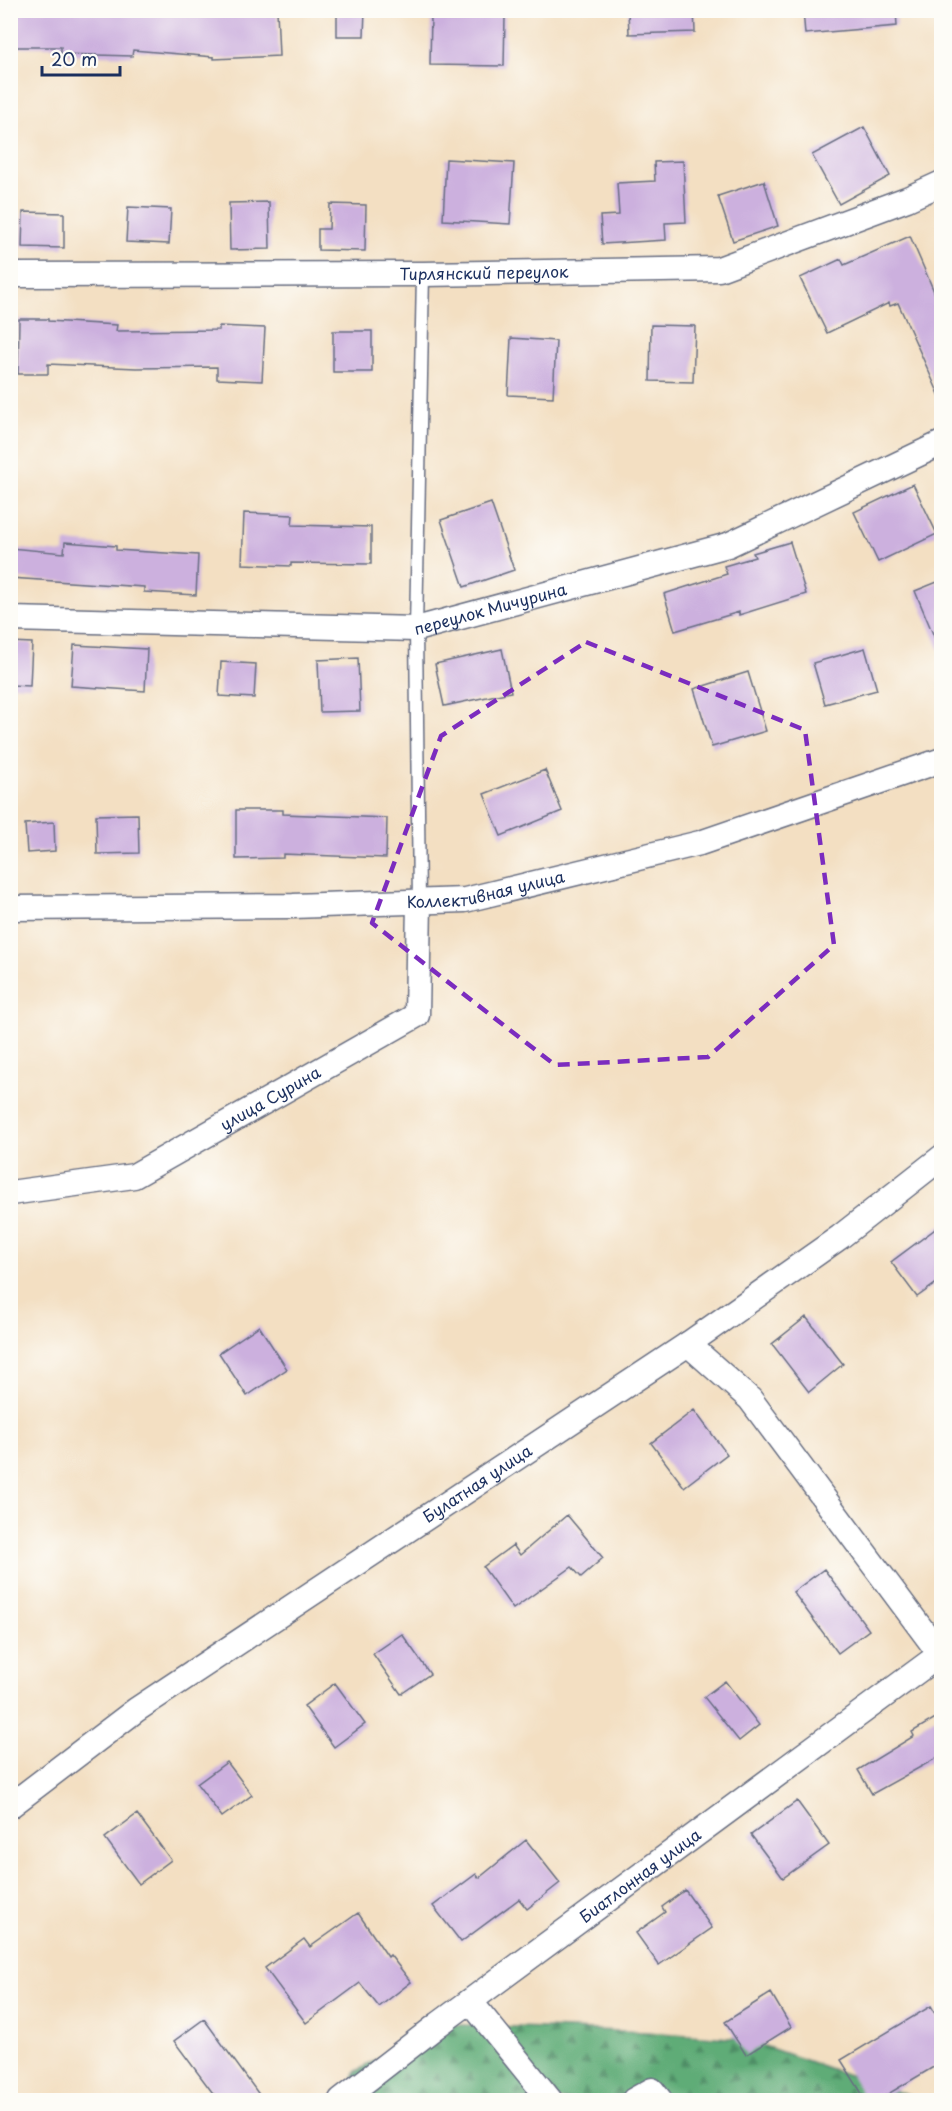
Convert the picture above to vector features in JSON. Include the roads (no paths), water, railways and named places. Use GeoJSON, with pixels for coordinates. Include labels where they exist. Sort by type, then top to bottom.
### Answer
{"type":"FeatureCollection","features":[{"type":"Feature","properties":{"kind":"street","name":"Тирлянский переулок"},"geometry":{"type":"LineString","coordinates":[[10,275],[423,274],[719,269],[942,183]]}},
{"type":"Feature","properties":{"kind":"street","name":"переулок Мичурина"},"geometry":{"type":"LineString","coordinates":[[10,619],[416,629],[728,545],[942,443]]}},
{"type":"Feature","properties":{"kind":"street","name":"Коллективная улица"},"geometry":{"type":"LineString","coordinates":[[10,908],[293,906],[465,900],[700,843],[942,760]]}},
{"type":"Feature","properties":{"kind":"street","name":"улица Сурина"},"geometry":{"type":"LineString","coordinates":[[10,1193],[134,1176],[417,1015],[419,902]]}},
{"type":"Feature","properties":{"kind":"street","name":"Булатная улица"},"geometry":{"type":"LineString","coordinates":[[10,1806],[136,1710],[688,1344],[840,1237],[942,1157]]}},
{"type":"Feature","properties":{"kind":"street"},"geometry":{"type":"LineString","coordinates":[[688,1344],[750,1399],[941,1654]]}},
{"type":"Feature","properties":{"kind":"street","name":"Биатлонная улица"},"geometry":{"type":"LineString","coordinates":[[341,2100],[439,2024],[941,1654]]}},
{"type":"Feature","properties":{"kind":"street"},"geometry":{"type":"LineString","coordinates":[[471,2001],[550,2100]]}},
{"type":"Feature","properties":{"kind":"street"},"geometry":{"type":"LineString","coordinates":[[634,2100],[652,2090],[660,2100]]}},
{"type":"Feature","properties":{"kind":"lane"},"geometry":{"type":"LineString","coordinates":[[419,902],[416,629],[423,274]]}}]}
